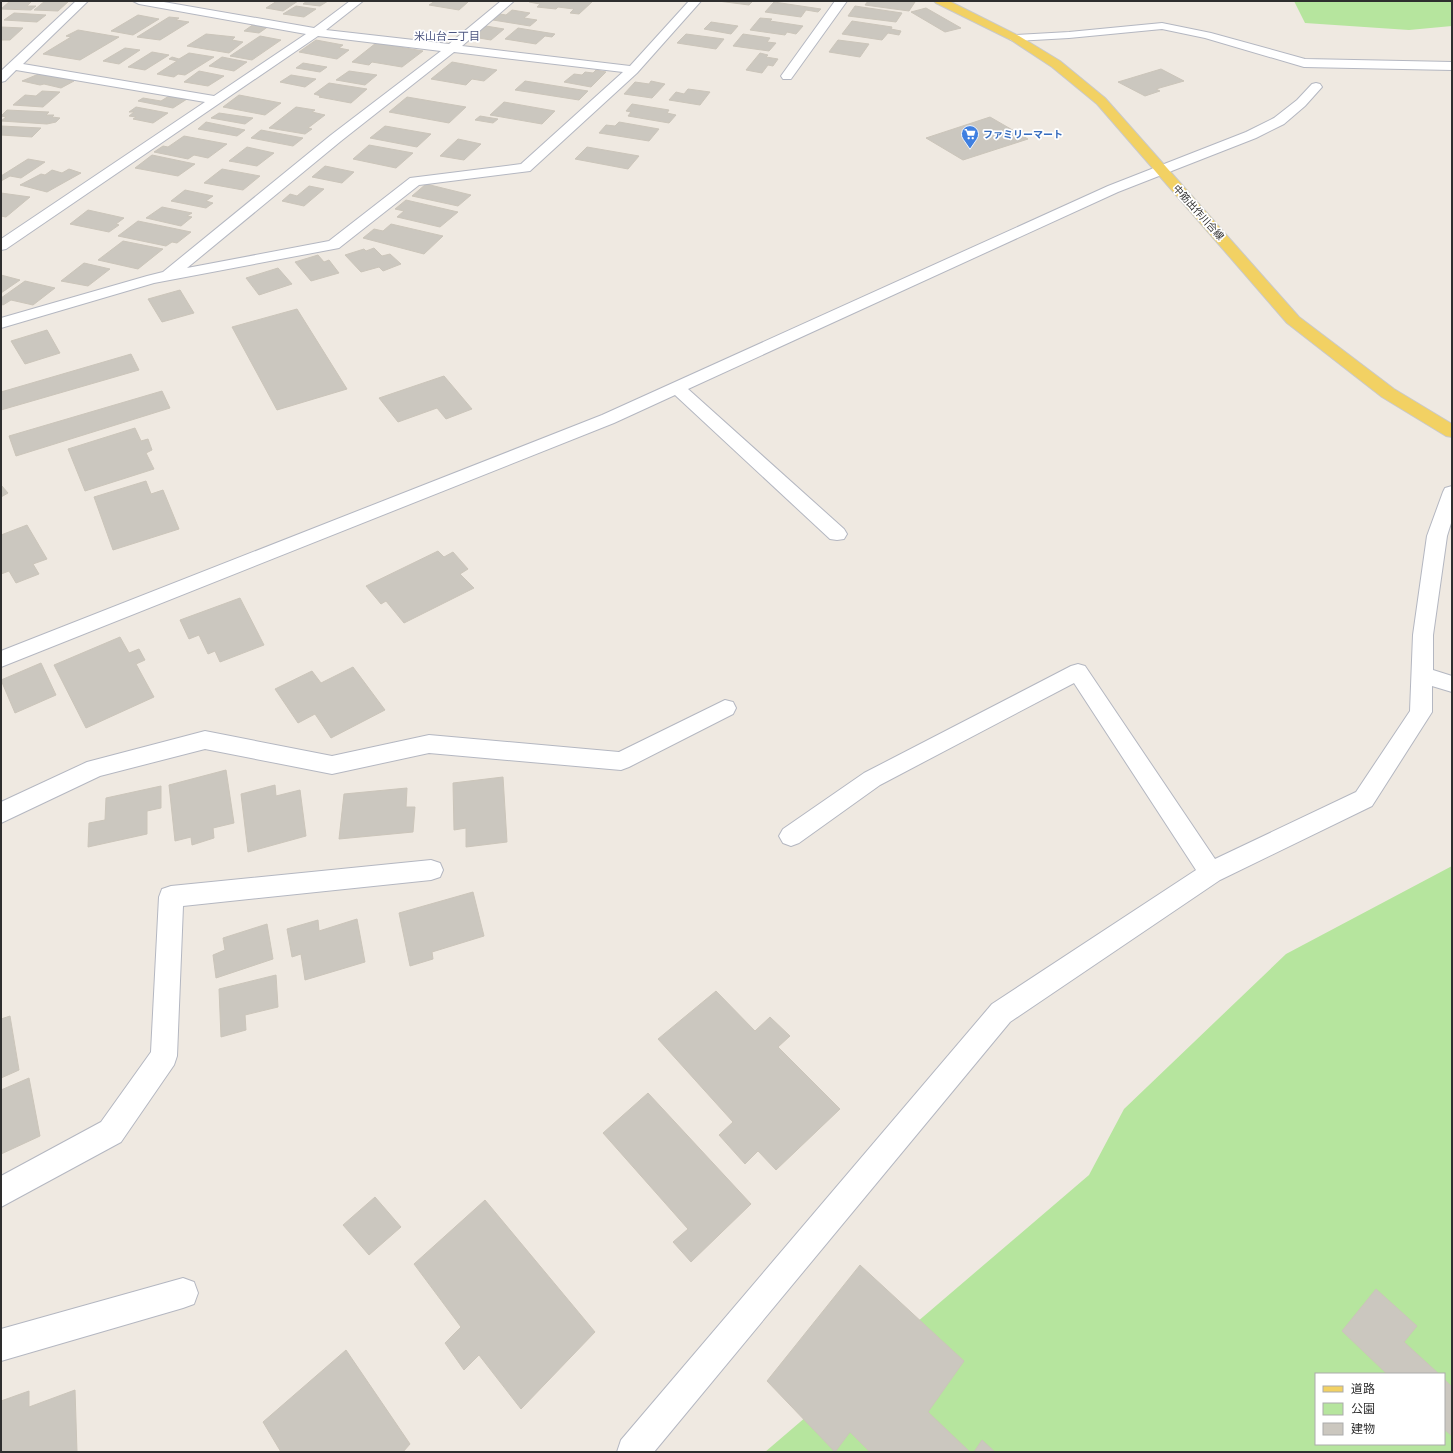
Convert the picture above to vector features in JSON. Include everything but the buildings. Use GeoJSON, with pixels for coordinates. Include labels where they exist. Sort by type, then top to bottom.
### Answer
{"type":"FeatureCollection","features":[{"type":"Feature","properties":{"kind":"main road","name":"中筋出作川合線"},"geometry":{"type":"LineString","coordinates":[[940,1],[1015,38],[1056,64],[1101,101],[1293,320],[1388,393],[1452,432]]}},
{"type":"Feature","properties":{"kind":"street"},"geometry":{"type":"LineString","coordinates":[[1,78],[82,1]]}},
{"type":"Feature","properties":{"kind":"street"},"geometry":{"type":"LineString","coordinates":[[139,1],[316,32],[634,70]]}},
{"type":"Feature","properties":{"kind":"street"},"geometry":{"type":"LineString","coordinates":[[1,246],[316,32],[357,1]]}},
{"type":"Feature","properties":{"kind":"street"},"geometry":{"type":"LineString","coordinates":[[168,276],[336,138],[452,48],[508,1]]}},
{"type":"Feature","properties":{"kind":"street"},"geometry":{"type":"LineString","coordinates":[[1,323],[152,279],[334,245],[415,180],[525,168],[634,70],[695,1]]}},
{"type":"Feature","properties":{"kind":"street"},"geometry":{"type":"LineString","coordinates":[[786,76],[841,1]]}},
{"type":"Feature","properties":{"kind":"street"},"geometry":{"type":"LineString","coordinates":[[1015,38],[1069,35],[1162,26],[1206,35],[1304,63],[1452,66]]}},
{"type":"Feature","properties":{"kind":"street"},"geometry":{"type":"LineString","coordinates":[[14,66],[216,100]]}},
{"type":"Feature","properties":{"kind":"street"},"geometry":{"type":"LineString","coordinates":[[1,659],[608,419],[1113,189],[1251,135],[1279,121],[1301,103],[1316,87]]}},
{"type":"Feature","properties":{"kind":"street"},"geometry":{"type":"LineString","coordinates":[[677,388],[837,534]]}},
{"type":"Feature","properties":{"kind":"street"},"geometry":{"type":"LineString","coordinates":[[633,1452],[1001,1013],[1211,873],[1364,799],[1421,712],[1423,635],[1437,536],[1452,492]]}},
{"type":"Feature","properties":{"kind":"street"},"geometry":{"type":"LineString","coordinates":[[791,836],[872,779],[1078,672],[1211,873]]}},
{"type":"Feature","properties":{"kind":"street"},"geometry":{"type":"LineString","coordinates":[[1422,675],[1452,684]]}},
{"type":"Feature","properties":{"kind":"street"},"geometry":{"type":"LineString","coordinates":[[1,813],[95,768],[205,740],[332,764],[429,744],[621,761],[725,708]]}},
{"type":"Feature","properties":{"kind":"street"},"geometry":{"type":"LineString","coordinates":[[1,1192],[111,1132],[164,1056],[171,897],[432,870]]}},
{"type":"Feature","properties":{"kind":"street"},"geometry":{"type":"LineString","coordinates":[[1,1345],[183,1294]]}},
{"type":"Feature","properties":{"kind":"green space"},"geometry":{"type":"Polygon","coordinates":[[[1294,1],[1452,1],[1452,26],[1409,30],[1305,23],[1294,1]]]}},
{"type":"Feature","properties":{"kind":"green space"},"geometry":{"type":"Polygon","coordinates":[[[1452,866],[1452,1452],[765,1452],[1089,1175],[1124,1109],[1286,954],[1452,866]]]}},
{"type":"Feature","properties":{"kind":"place","name":"ファミリーマート"},"geometry":{"type":"Point","coordinates":[970,149]}},
{"type":"Feature","properties":{"kind":"district","name":"米山台二丁目"},"geometry":{"type":"Point","coordinates":[447,35]}}]}
